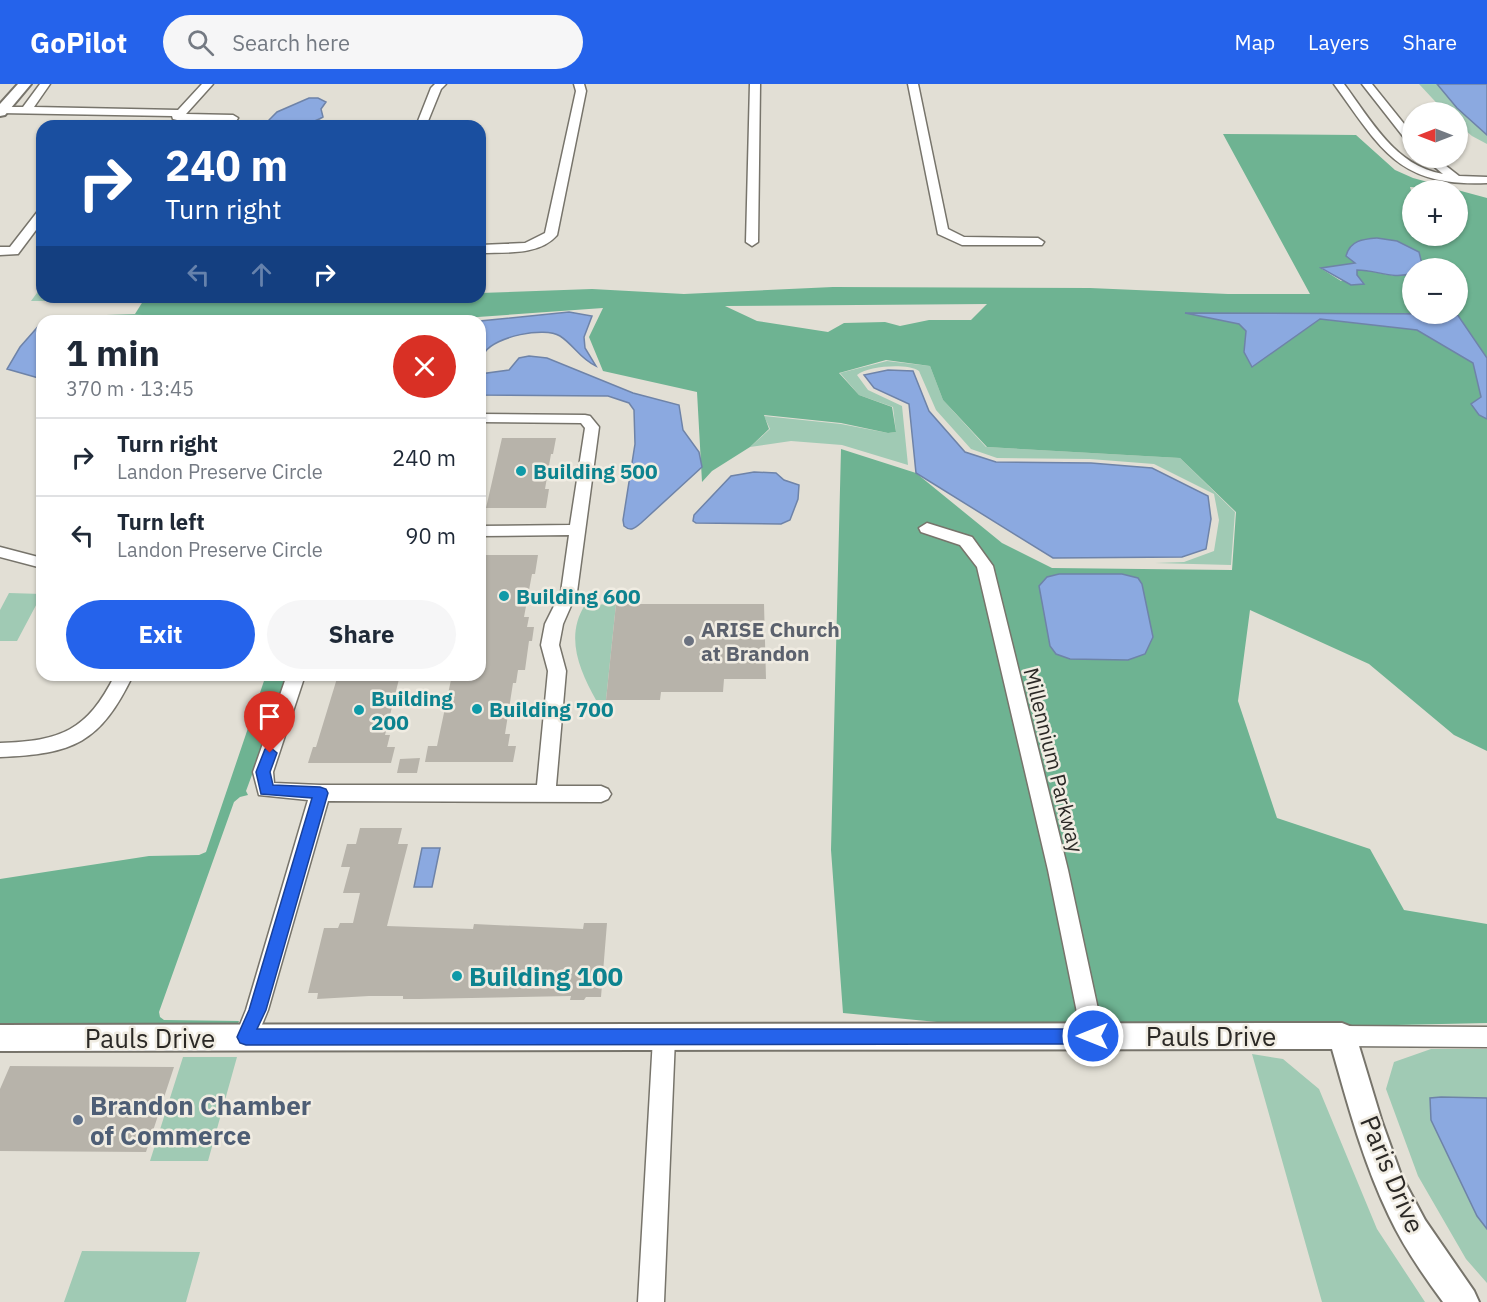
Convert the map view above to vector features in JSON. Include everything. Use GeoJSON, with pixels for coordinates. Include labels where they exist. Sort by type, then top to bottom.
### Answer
{"type":"FeatureCollection","features":[{"type":"Feature","properties":{"kind":"street"},"geometry":{"type":"LineString","coordinates":[[0,92],[7,84]]}},
{"type":"Feature","properties":{"kind":"street"},"geometry":{"type":"LineString","coordinates":[[0,111],[25,84]]}},
{"type":"Feature","properties":{"kind":"street"},"geometry":{"type":"LineString","coordinates":[[26,111],[45,84]]}},
{"type":"Feature","properties":{"kind":"street"},"geometry":{"type":"LineString","coordinates":[[208,84],[177,117],[233,118],[232,120]]}},
{"type":"Feature","properties":{"kind":"street"},"geometry":{"type":"LineString","coordinates":[[423,120],[436,88],[441,84]]}},
{"type":"Feature","properties":{"kind":"street"},"geometry":{"type":"LineString","coordinates":[[486,249],[527,248],[543,243],[551,236],[581,91],[579,84]]}},
{"type":"Feature","properties":{"kind":"street"},"geometry":{"type":"LineString","coordinates":[[752,242],[755,84]]}},
{"type":"Feature","properties":{"kind":"street"},"geometry":{"type":"LineString","coordinates":[[913,84],[942,231],[962,241],[1038,242]]}},
{"type":"Feature","properties":{"kind":"street"},"geometry":{"type":"LineString","coordinates":[[1339,84],[1395,156],[1416,170],[1457,180]]}},
{"type":"Feature","properties":{"kind":"street"},"geometry":{"type":"LineString","coordinates":[[1367,84],[1402,128]]}},
{"type":"Feature","properties":{"kind":"street"},"geometry":{"type":"LineString","coordinates":[[0,111],[182,113]]}},
{"type":"Feature","properties":{"kind":"street"},"geometry":{"type":"LineString","coordinates":[[112,120],[117,113]]}},
{"type":"Feature","properties":{"kind":"street"},"geometry":{"type":"LineString","coordinates":[[1442,168],[1457,180]]}},
{"type":"Feature","properties":{"kind":"street"},"geometry":{"type":"LineString","coordinates":[[1468,180],[1487,180]]}},
{"type":"Feature","properties":{"kind":"street"},"geometry":{"type":"LineString","coordinates":[[0,251],[14,251],[36,222]]}},
{"type":"Feature","properties":{"kind":"street"},"geometry":{"type":"LineString","coordinates":[[24,238],[36,237]]}},
{"type":"Feature","properties":{"kind":"street"},"geometry":{"type":"LineString","coordinates":[[486,418],[585,419],[592,427],[569,592],[554,624],[550,645],[557,671],[546,793]]}},
{"type":"Feature","properties":{"kind":"street","name":"Millennium Parkway"},"geometry":{"type":"LineString","coordinates":[[927,528],[966,540],[985,566],[1058,870],[1093,1036]]}},
{"type":"Feature","properties":{"kind":"street"},"geometry":{"type":"LineString","coordinates":[[486,531],[578,530]]}},
{"type":"Feature","properties":{"kind":"street"},"geometry":{"type":"LineString","coordinates":[[0,552],[36,561]]}},
{"type":"Feature","properties":{"kind":"street"},"geometry":{"type":"LineString","coordinates":[[0,750],[37,750],[58,745],[88,730],[102,714],[121,681]]}},
{"type":"Feature","properties":{"kind":"street"},"geometry":{"type":"LineString","coordinates":[[294,681],[263,772],[266,790],[320,793],[601,794]]}},
{"type":"Feature","properties":{"kind":"street"},"geometry":{"type":"LineString","coordinates":[[246,1037],[257,1010],[320,793]]}},
{"type":"Feature","properties":{"kind":"street","name":"Paris Drive"},"geometry":{"type":"LineString","coordinates":[[1342,1036],[1369,1124],[1400,1205],[1439,1270],[1463,1302]]}},
{"type":"Feature","properties":{"kind":"street","name":"Pauls Drive"},"geometry":{"type":"LineString","coordinates":[[0,1038],[1487,1037]]}},
{"type":"Feature","properties":{"kind":"street"},"geometry":{"type":"LineString","coordinates":[[651,1302],[664,1038]]}},
{"type":"Feature","properties":{"kind":"green space"},"geometry":{"type":"Polygon","coordinates":[[[1419,84],[1487,84],[1487,144],[1468,133],[1468,102],[1436,102],[1419,84]]]}},
{"type":"Feature","properties":{"kind":"green space"},"geometry":{"type":"Polygon","coordinates":[[[1223,134],[1356,135],[1395,170],[1420,180],[1402,180],[1402,246],[1468,246],[1468,193],[1487,198],[1487,358],[1464,324],[1468,324],[1468,258],[1402,258],[1402,264],[1356,263],[1322,269],[1341,281],[1357,275],[1357,270],[1402,275],[1402,313],[1189,313],[1239,324],[1246,331],[1244,352],[1252,367],[1320,319],[1417,330],[1473,363],[1481,397],[1479,415],[1487,419],[1487,751],[1454,735],[1369,664],[1250,610],[1238,701],[1277,818],[1370,849],[1404,910],[1487,924],[1487,1023],[1306,1027],[1093,1037],[843,1013],[831,850],[841,449],[916,473],[1002,543],[1052,568],[1232,570],[1236,512],[1180,458],[987,447],[943,400],[930,366],[886,360],[839,373],[859,395],[892,407],[896,432],[888,433],[841,423],[764,415],[769,429],[750,447],[712,471],[702,482],[697,392],[603,371],[589,337],[603,308],[486,316],[106,314],[135,314],[142,303],[486,303],[486,293],[592,289],[684,294],[833,287],[1090,288],[1228,294],[1310,294],[1223,134]],[[987,304],[725,306],[757,321],[828,332],[844,323],[885,322],[900,326],[929,320],[971,320],[987,304]]]}},
{"type":"Feature","properties":{"kind":"green space"},"geometry":{"type":"Polygon","coordinates":[[[887,361],[930,366],[943,400],[986,447],[1180,458],[1235,512],[1231,565],[1155,563],[1184,562],[1214,551],[1219,520],[1214,494],[1154,464],[1090,459],[997,458],[971,449],[936,410],[919,371],[906,367],[870,369],[857,375],[868,390],[902,406],[908,465],[842,445],[791,441],[750,447],[770,429],[764,416],[841,424],[888,433],[896,432],[893,407],[859,395],[840,373],[887,361]]]}},
{"type":"Feature","properties":{"kind":"green space"},"geometry":{"type":"Polygon","coordinates":[[[9,593],[36,594],[36,605],[17,641],[0,641],[0,610],[9,593]]]}},
{"type":"Feature","properties":{"kind":"green space"},"geometry":{"type":"Polygon","coordinates":[[[616,604],[606,700],[596,700],[580,665],[575,641],[576,629],[585,605],[616,604]]]}},
{"type":"Feature","properties":{"kind":"green space"},"geometry":{"type":"Polygon","coordinates":[[[264,681],[287,681],[246,791],[248,795],[234,802],[159,1012],[160,1017],[164,1020],[239,1021],[237,1026],[0,1027],[0,879],[149,856],[199,855],[206,852],[264,681]]]}},
{"type":"Feature","properties":{"kind":"green space"},"geometry":{"type":"Polygon","coordinates":[[[1431,1049],[1487,1049],[1487,1283],[1466,1259],[1418,1176],[1386,1089],[1394,1062],[1431,1049]]]}},
{"type":"Feature","properties":{"kind":"green space"},"geometry":{"type":"Polygon","coordinates":[[[1252,1054],[1283,1059],[1319,1089],[1377,1229],[1425,1302],[1322,1302],[1252,1054]]]}},
{"type":"Feature","properties":{"kind":"green space"},"geometry":{"type":"Polygon","coordinates":[[[183,1057],[237,1057],[208,1161],[150,1161],[183,1057]]]}},
{"type":"Feature","properties":{"kind":"green space"},"geometry":{"type":"Polygon","coordinates":[[[82,1251],[200,1252],[186,1302],[64,1302],[82,1251]]]}},
{"type":"Feature","properties":{"kind":"water"},"geometry":{"type":"Polygon","coordinates":[[[1437,84],[1487,84],[1487,135],[1468,118],[1468,102],[1452,102],[1437,84]]]}},
{"type":"Feature","properties":{"kind":"water"},"geometry":{"type":"Polygon","coordinates":[[[309,98],[318,98],[326,102],[321,109],[323,117],[317,120],[269,120],[277,112],[309,98]]]}},
{"type":"Feature","properties":{"kind":"water"},"geometry":{"type":"Polygon","coordinates":[[[1377,238],[1397,241],[1402,246],[1419,252],[1420,258],[1402,258],[1402,275],[1357,270],[1357,275],[1364,284],[1351,285],[1321,268],[1355,263],[1346,256],[1354,244],[1377,238]]]}},
{"type":"Feature","properties":{"kind":"water"},"geometry":{"type":"Polygon","coordinates":[[[569,312],[592,316],[584,337],[585,348],[596,366],[560,336],[553,333],[520,335],[499,342],[486,351],[486,320],[569,312]]]}},
{"type":"Feature","properties":{"kind":"water"},"geometry":{"type":"Polygon","coordinates":[[[1185,313],[1402,314],[1402,324],[1464,324],[1487,358],[1487,419],[1479,415],[1471,404],[1481,397],[1473,363],[1417,330],[1320,319],[1252,367],[1244,352],[1246,331],[1239,324],[1185,313]]]}},
{"type":"Feature","properties":{"kind":"water"},"geometry":{"type":"Polygon","coordinates":[[[36,329],[36,377],[7,369],[20,347],[36,329]]]}},
{"type":"Feature","properties":{"kind":"water"},"geometry":{"type":"Polygon","coordinates":[[[529,356],[547,358],[633,393],[679,405],[683,430],[699,452],[702,467],[639,525],[633,529],[626,528],[623,520],[635,444],[634,410],[629,403],[608,396],[486,395],[486,373],[509,370],[519,358],[529,356]]]}},
{"type":"Feature","properties":{"kind":"water"},"geometry":{"type":"Polygon","coordinates":[[[888,370],[913,371],[929,411],[965,452],[996,462],[1091,463],[1152,468],[1208,496],[1211,519],[1206,549],[1182,557],[1053,558],[916,473],[909,404],[874,388],[864,375],[888,370]]]}},
{"type":"Feature","properties":{"kind":"water"},"geometry":{"type":"Polygon","coordinates":[[[754,472],[776,473],[784,480],[799,485],[798,499],[790,520],[781,524],[696,523],[693,521],[694,515],[731,476],[754,472]]]}},
{"type":"Feature","properties":{"kind":"water"},"geometry":{"type":"Polygon","coordinates":[[[1059,574],[1122,574],[1138,578],[1142,584],[1153,637],[1145,654],[1128,660],[1070,659],[1056,654],[1050,646],[1039,586],[1047,577],[1059,574]]]}},
{"type":"Feature","properties":{"kind":"water"},"geometry":{"type":"Polygon","coordinates":[[[422,848],[440,848],[432,887],[414,887],[422,848]]]}},
{"type":"Feature","properties":{"kind":"water"},"geometry":{"type":"Polygon","coordinates":[[[1430,1098],[1487,1098],[1487,1229],[1477,1216],[1431,1120],[1430,1098]]]}},
{"type":"Feature","properties":{"kind":"building","name":"Building 500"},"geometry":{"type":"Polygon","coordinates":[[[502,438],[556,438],[545,489],[549,489],[546,508],[486,508],[502,438]]]}},
{"type":"Feature","properties":{"kind":"building"},"geometry":{"type":"Polygon","coordinates":[[[486,555],[538,555],[524,617],[529,617],[527,627],[534,627],[532,641],[529,641],[525,670],[518,670],[516,683],[513,683],[505,734],[510,734],[508,746],[516,746],[513,762],[425,762],[428,746],[437,746],[451,681],[486,681],[486,555]]]}},
{"type":"Feature","properties":{"kind":"building","name":"ARISE Church at Brandon"},"geometry":{"type":"Polygon","coordinates":[[[616,604],[764,604],[766,679],[724,679],[723,692],[661,692],[660,700],[606,700],[616,604]]]}},
{"type":"Feature","properties":{"kind":"building","name":"Building 200"},"geometry":{"type":"Polygon","coordinates":[[[336,681],[398,681],[385,735],[390,735],[387,747],[395,747],[391,763],[308,763],[313,747],[316,747],[336,681]]]}},
{"type":"Feature","properties":{"kind":"building"},"geometry":{"type":"Polygon","coordinates":[[[420,758],[417,773],[397,773],[400,759],[420,758]]]}},
{"type":"Feature","properties":{"kind":"building","name":"Building 100"},"geometry":{"type":"Polygon","coordinates":[[[360,828],[402,828],[398,844],[408,844],[387,926],[473,929],[474,924],[583,929],[584,923],[607,923],[601,997],[586,997],[584,1000],[570,1000],[571,996],[403,999],[403,996],[369,996],[317,999],[318,993],[308,993],[324,928],[338,928],[340,923],[353,923],[360,893],[343,893],[350,867],[341,867],[347,844],[356,844],[360,828]]]}},
{"type":"Feature","properties":{"kind":"building","name":"Brandon Chamber of Commerce"},"geometry":{"type":"Polygon","coordinates":[[[10,1066],[174,1067],[146,1152],[0,1151],[0,1089],[10,1066]]]}},
{"type":"Feature","properties":{"kind":"place","name":"Building 500"},"geometry":{"type":"Point","coordinates":[521,471]}},
{"type":"Feature","properties":{"kind":"place","name":"Building 600"},"geometry":{"type":"Point","coordinates":[504,596]}},
{"type":"Feature","properties":{"kind":"place","name":"ARISE Church at Brandon"},"geometry":{"type":"Point","coordinates":[689,641]}},
{"type":"Feature","properties":{"kind":"place","name":"Building 700"},"geometry":{"type":"Point","coordinates":[477,709]}},
{"type":"Feature","properties":{"kind":"place","name":"Building 200"},"geometry":{"type":"Point","coordinates":[359,710]}},
{"type":"Feature","properties":{"kind":"place","name":"Building 100"},"geometry":{"type":"Point","coordinates":[457,976]}},
{"type":"Feature","properties":{"kind":"place","name":"Brandon Chamber of Commerce"},"geometry":{"type":"Point","coordinates":[78,1120]}},
{"type":"Feature","properties":{"kind":"route"},"geometry":{"type":"LineString","coordinates":[[270,753],[263,772],[266,790],[320,793],[257,1010],[246,1037],[1093,1036]]}}]}
